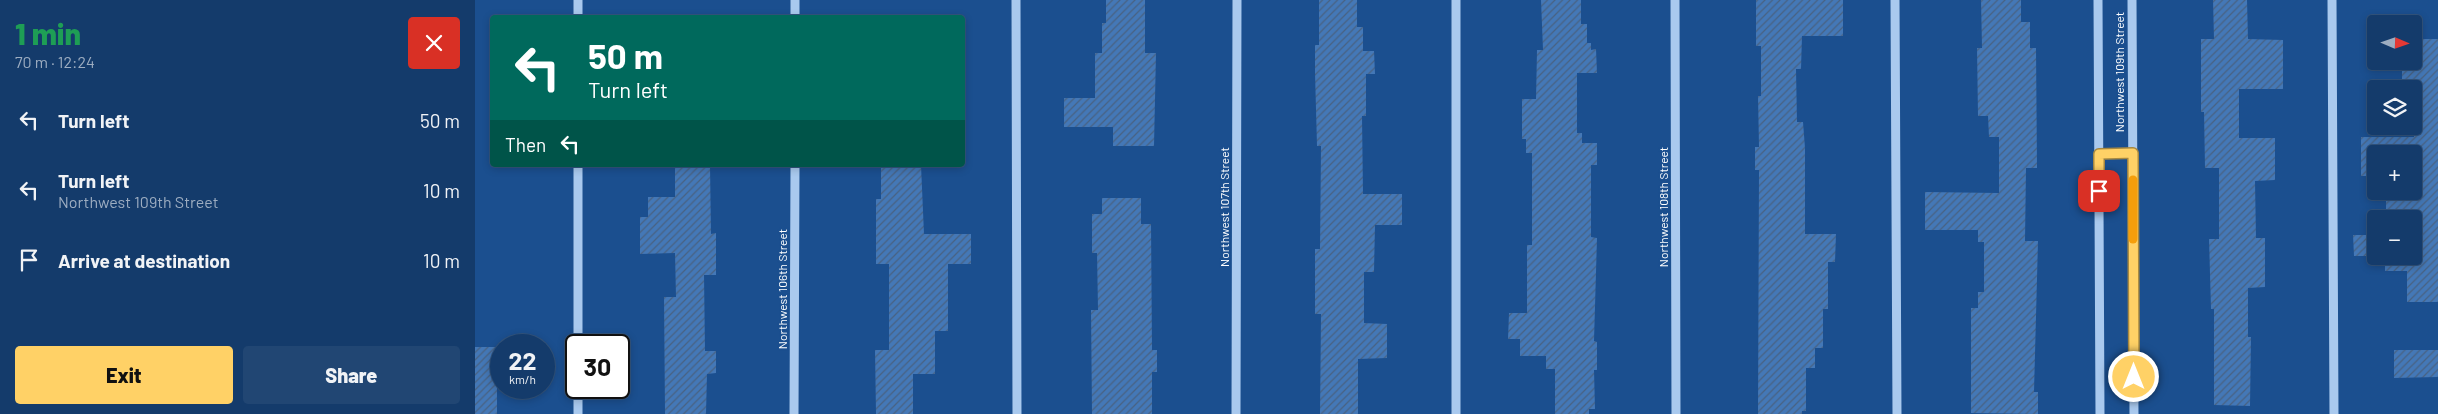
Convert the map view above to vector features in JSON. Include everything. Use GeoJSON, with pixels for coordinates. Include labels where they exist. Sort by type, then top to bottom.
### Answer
{"type":"FeatureCollection","features":[{"type":"Feature","properties":{"kind":"street"},"geometry":{"type":"LineString","coordinates":[[578,0],[578,15]]}},
{"type":"Feature","properties":{"kind":"street"},"geometry":{"type":"LineString","coordinates":[[795,0],[795,15]]}},
{"type":"Feature","properties":{"kind":"street"},"geometry":{"type":"LineString","coordinates":[[1016,0],[1017,414]]}},
{"type":"Feature","properties":{"kind":"street","name":"Northwest 107th Street"},"geometry":{"type":"LineString","coordinates":[[1236,414],[1237,0]]}},
{"type":"Feature","properties":{"kind":"street"},"geometry":{"type":"LineString","coordinates":[[1456,0],[1456,414]]}},
{"type":"Feature","properties":{"kind":"street","name":"Northwest 108th Street"},"geometry":{"type":"LineString","coordinates":[[1675,0],[1676,414]]}},
{"type":"Feature","properties":{"kind":"street"},"geometry":{"type":"LineString","coordinates":[[1895,0],[1897,414]]}},
{"type":"Feature","properties":{"kind":"street","name":"Northwest 109th Street"},"geometry":{"type":"LineString","coordinates":[[2098,0],[2100,414]]}},
{"type":"Feature","properties":{"kind":"street","name":"Northwest 109th Street"},"geometry":{"type":"LineString","coordinates":[[2132,0],[2134,414]]}},
{"type":"Feature","properties":{"kind":"street"},"geometry":{"type":"LineString","coordinates":[[2332,0],[2334,414]]}},
{"type":"Feature","properties":{"kind":"street"},"geometry":{"type":"LineString","coordinates":[[2099,154],[2133,153]]}},
{"type":"Feature","properties":{"kind":"street"},"geometry":{"type":"LineString","coordinates":[[578,167],[578,334]]}},
{"type":"Feature","properties":{"kind":"street","name":"Northwest 106th Street"},"geometry":{"type":"LineString","coordinates":[[794,414],[795,167]]}},
{"type":"Feature","properties":{"kind":"street"},"geometry":{"type":"LineString","coordinates":[[578,399],[578,414]]}},
{"type":"Feature","properties":{"kind":"building"},"geometry":{"type":"Polygon","coordinates":[[[1106,0],[1145,0],[1145,53],[1156,53],[1154,146],[1113,146],[1113,127],[1064,127],[1064,98],[1095,98],[1095,53],[1102,53],[1102,23],[1106,23],[1106,0]]]}},
{"type":"Feature","properties":{"kind":"building"},"geometry":{"type":"Polygon","coordinates":[[[1319,0],[1357,0],[1357,27],[1363,27],[1363,51],[1374,51],[1375,74],[1366,74],[1366,116],[1362,116],[1363,194],[1402,194],[1402,225],[1375,225],[1374,272],[1364,272],[1364,323],[1387,324],[1387,358],[1358,359],[1358,414],[1320,414],[1321,314],[1315,314],[1315,249],[1320,249],[1321,146],[1317,146],[1315,73],[1315,45],[1319,45],[1319,0]]]}},
{"type":"Feature","properties":{"kind":"building"},"geometry":{"type":"Polygon","coordinates":[[[1541,0],[1581,0],[1581,24],[1587,24],[1587,43],[1591,43],[1591,50],[1596,49],[1597,73],[1577,73],[1577,133],[1582,133],[1582,143],[1597,143],[1597,165],[1591,165],[1591,237],[1597,238],[1594,341],[1597,342],[1597,370],[1594,370],[1595,409],[1589,409],[1589,414],[1555,414],[1555,369],[1546,369],[1546,356],[1520,356],[1520,339],[1508,339],[1509,313],[1527,313],[1527,245],[1532,245],[1532,153],[1526,153],[1526,139],[1522,139],[1522,99],[1536,99],[1537,50],[1543,50],[1541,0]]]}},
{"type":"Feature","properties":{"kind":"building"},"geometry":{"type":"Polygon","coordinates":[[[1756,0],[1843,0],[1843,36],[1802,36],[1801,69],[1796,69],[1797,122],[1803,122],[1805,148],[1805,234],[1836,234],[1835,262],[1828,262],[1828,309],[1823,309],[1823,348],[1815,348],[1815,368],[1806,368],[1806,411],[1802,411],[1802,414],[1758,414],[1759,170],[1755,170],[1755,147],[1759,147],[1758,96],[1761,96],[1761,46],[1756,46],[1756,0]]]}},
{"type":"Feature","properties":{"kind":"building"},"geometry":{"type":"Polygon","coordinates":[[[1981,0],[2021,0],[2021,22],[2030,22],[2030,48],[2036,48],[2037,168],[2026,168],[2025,241],[2038,241],[2034,392],[2038,392],[2038,414],[1971,413],[1971,308],[1978,308],[1978,292],[1984,292],[1984,242],[1978,242],[1978,230],[1925,230],[1925,192],[1999,193],[1999,137],[1989,137],[1988,116],[1978,116],[1977,48],[1982,48],[1981,0]]]}},
{"type":"Feature","properties":{"kind":"building"},"geometry":{"type":"Polygon","coordinates":[[[2213,0],[2247,0],[2248,39],[2283,40],[2283,89],[2239,89],[2239,138],[2275,138],[2275,180],[2255,181],[2256,238],[2265,238],[2265,287],[2248,288],[2248,337],[2251,337],[2250,406],[2214,405],[2214,309],[2211,309],[2209,239],[2219,239],[2219,168],[2205,168],[2204,112],[2201,112],[2201,39],[2214,39],[2213,0]]]}},
{"type":"Feature","properties":{"kind":"building"},"geometry":{"type":"Polygon","coordinates":[[[2423,39],[2438,39],[2438,302],[2407,302],[2407,271],[2385,271],[2385,265],[2422,265],[2422,210],[2386,210],[2386,200],[2422,200],[2422,145],[2367,145],[2367,176],[2361,176],[2361,137],[2414,137],[2414,135],[2422,135],[2422,80],[2402,80],[2402,70],[2423,70],[2423,39]]]}},
{"type":"Feature","properties":{"kind":"building"},"geometry":{"type":"Polygon","coordinates":[[[675,167],[710,167],[711,234],[716,233],[716,275],[704,275],[705,351],[716,351],[716,373],[707,374],[706,414],[665,414],[664,297],[676,297],[675,253],[640,254],[640,217],[648,217],[648,197],[675,197],[675,167]]]}},
{"type":"Feature","properties":{"kind":"building"},"geometry":{"type":"Polygon","coordinates":[[[881,167],[921,167],[924,234],[971,234],[971,264],[948,264],[948,331],[935,331],[935,374],[913,374],[913,414],[876,414],[875,350],[889,350],[889,264],[876,264],[876,199],[881,199],[881,167]]]}},
{"type":"Feature","properties":{"kind":"building"},"geometry":{"type":"Polygon","coordinates":[[[1102,198],[1141,198],[1141,224],[1151,224],[1152,350],[1157,350],[1157,372],[1152,372],[1152,414],[1092,414],[1091,310],[1098,310],[1097,253],[1092,253],[1092,214],[1102,214],[1102,198]]]}},
{"type":"Feature","properties":{"kind":"building"},"geometry":{"type":"Polygon","coordinates":[[[2353,235],[2367,235],[2367,256],[2354,256],[2353,235]]]}},
{"type":"Feature","properties":{"kind":"building"},"geometry":{"type":"Polygon","coordinates":[[[475,347],[490,347],[490,399],[497,399],[497,414],[475,414],[475,347]]]}},
{"type":"Feature","properties":{"kind":"building"},"geometry":{"type":"Polygon","coordinates":[[[2394,350],[2438,350],[2438,377],[2394,378],[2394,350]]]}},
{"type":"Feature","properties":{"kind":"slow traffic"},"geometry":{"type":"LineString","coordinates":[[2133,180],[2133,239]]}},
{"type":"Feature","properties":{"kind":"route"},"geometry":{"type":"LineString","coordinates":[[2099,191],[2099,154],[2133,153],[2134,377]]}}]}
